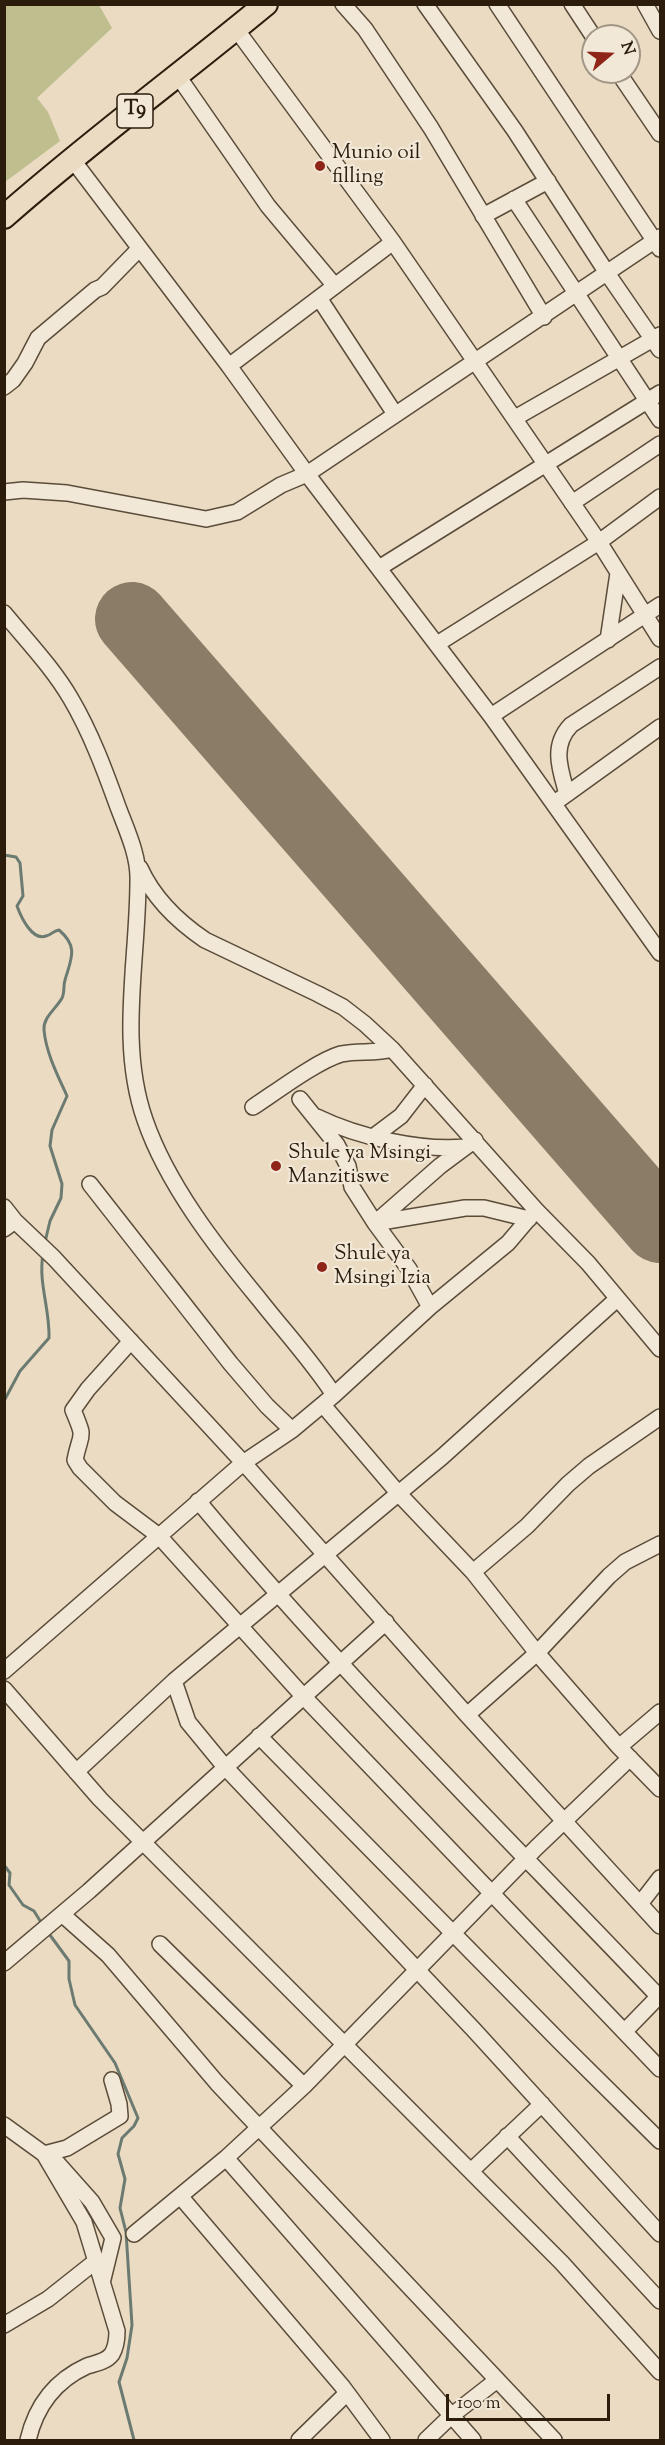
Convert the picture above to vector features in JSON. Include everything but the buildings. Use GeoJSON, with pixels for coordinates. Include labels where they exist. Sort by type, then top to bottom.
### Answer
{"type":"FeatureCollection","features":[{"type":"Feature","properties":{"kind":"highway","name":"T9"},"geometry":{"type":"LineString","coordinates":[[4,217],[72,159],[266,4]]}},
{"type":"Feature","properties":{"kind":"street"},"geometry":{"type":"LineString","coordinates":[[343,4],[364,29],[431,128],[544,317]]}},
{"type":"Feature","properties":{"kind":"street"},"geometry":{"type":"LineString","coordinates":[[425,4],[548,181],[607,273],[658,342],[620,359],[515,418]]}},
{"type":"Feature","properties":{"kind":"street"},"geometry":{"type":"LineString","coordinates":[[4,492],[23,490],[67,493],[206,519],[237,512],[281,485],[307,474],[607,273],[659,242],[497,4]]}},
{"type":"Feature","properties":{"kind":"street"},"geometry":{"type":"LineString","coordinates":[[572,4],[585,24]]}},
{"type":"Feature","properties":{"kind":"street"},"geometry":{"type":"LineString","coordinates":[[647,6],[660,32]]}},
{"type":"Feature","properties":{"kind":"street"},"geometry":{"type":"LineString","coordinates":[[236,29],[393,242],[599,542],[660,639]]}},
{"type":"Feature","properties":{"kind":"street"},"geometry":{"type":"LineString","coordinates":[[178,76],[268,206],[335,286]]}},
{"type":"Feature","properties":{"kind":"street"},"geometry":{"type":"LineString","coordinates":[[626,84],[660,134]]}},
{"type":"Feature","properties":{"kind":"street"},"geometry":{"type":"LineString","coordinates":[[72,159],[491,716],[553,805],[655,934],[660,953]]}},
{"type":"Feature","properties":{"kind":"street"},"geometry":{"type":"LineString","coordinates":[[483,216],[548,181]]}},
{"type":"Feature","properties":{"kind":"street"},"geometry":{"type":"LineString","coordinates":[[514,199],[620,359],[654,397],[660,420]]}},
{"type":"Feature","properties":{"kind":"street"},"geometry":{"type":"LineString","coordinates":[[229,366],[393,242]]}},
{"type":"Feature","properties":{"kind":"street"},"geometry":{"type":"LineString","coordinates":[[4,387],[13,380],[25,363],[38,338],[95,290],[102,287],[139,249]]}},
{"type":"Feature","properties":{"kind":"street"},"geometry":{"type":"LineString","coordinates":[[320,298],[395,414]]}},
{"type":"Feature","properties":{"kind":"street"},"geometry":{"type":"LineString","coordinates":[[379,568],[654,397]]}},
{"type":"Feature","properties":{"kind":"street"},"geometry":{"type":"LineString","coordinates":[[572,503],[660,444]]}},
{"type":"Feature","properties":{"kind":"street"},"geometry":{"type":"LineString","coordinates":[[437,644],[599,542],[660,497]]}},
{"type":"Feature","properties":{"kind":"street"},"geometry":{"type":"LineString","coordinates":[[608,640],[618,573]]}},
{"type":"Feature","properties":{"kind":"street"},"geometry":{"type":"LineString","coordinates":[[491,716],[660,605]]}},
{"type":"Feature","properties":{"kind":"street"},"geometry":{"type":"LineString","coordinates":[[4,613],[50,668],[71,698],[108,779],[136,860],[147,885],[156,896],[184,926],[205,940],[343,1007],[392,1049],[533,1214],[588,1263],[660,1349]]}},
{"type":"Feature","properties":{"kind":"street"},"geometry":{"type":"LineString","coordinates":[[567,794],[558,754],[560,739],[565,731],[660,667]]}},
{"type":"Feature","properties":{"kind":"street"},"geometry":{"type":"LineString","coordinates":[[553,805],[660,727]]}},
{"type":"Feature","properties":{"kind":"street"},"geometry":{"type":"LineString","coordinates":[[136,860],[138,879],[131,1063],[145,1119],[159,1154],[207,1231],[258,1299],[313,1364],[328,1400],[399,1494],[473,1572],[537,1653],[660,1789]]}},
{"type":"Feature","properties":{"kind":"street"},"geometry":{"type":"LineString","coordinates":[[253,1107],[319,1064],[339,1055],[356,1051],[381,1052],[392,1049]]}},
{"type":"Feature","properties":{"kind":"street"},"geometry":{"type":"LineString","coordinates":[[373,1137],[401,1116],[425,1085]]}},
{"type":"Feature","properties":{"kind":"street"},"geometry":{"type":"LineString","coordinates":[[300,1099],[345,1157],[352,1187],[409,1269],[430,1307]]}},
{"type":"Feature","properties":{"kind":"street"},"geometry":{"type":"LineString","coordinates":[[314,1116],[373,1137],[433,1147],[470,1143]]}},
{"type":"Feature","properties":{"kind":"street"},"geometry":{"type":"LineString","coordinates":[[375,1223],[470,1143]]}},
{"type":"Feature","properties":{"kind":"street"},"geometry":{"type":"LineString","coordinates":[[90,1184],[231,1364],[267,1406],[292,1430]]}},
{"type":"Feature","properties":{"kind":"street"},"geometry":{"type":"LineString","coordinates":[[4,1208],[10,1225],[29,1234],[131,1341],[660,1926]]}},
{"type":"Feature","properties":{"kind":"street"},"geometry":{"type":"LineString","coordinates":[[375,1223],[465,1208],[533,1214]]}},
{"type":"Feature","properties":{"kind":"street"},"geometry":{"type":"LineString","coordinates":[[4,1671],[243,1463],[292,1430],[328,1400],[430,1307],[508,1243],[533,1214]]}},
{"type":"Feature","properties":{"kind":"street"},"geometry":{"type":"LineString","coordinates":[[76,1772],[174,1681],[473,1431],[617,1299]]}},
{"type":"Feature","properties":{"kind":"street"},"geometry":{"type":"LineString","coordinates":[[131,1341],[73,1410],[82,1429],[75,1460],[80,1468],[115,1503],[159,1536],[303,1696],[493,1892],[660,2070]]}},
{"type":"Feature","properties":{"kind":"street"},"geometry":{"type":"LineString","coordinates":[[473,1572],[527,1526],[589,1466],[660,1417]]}},
{"type":"Feature","properties":{"kind":"street"},"geometry":{"type":"LineString","coordinates":[[198,1501],[341,1662],[526,1860],[660,1997],[625,2031]]}},
{"type":"Feature","properties":{"kind":"street"},"geometry":{"type":"LineString","coordinates":[[467,1715],[537,1653],[609,1576],[625,1562],[660,1544]]}},
{"type":"Feature","properties":{"kind":"street"},"geometry":{"type":"LineString","coordinates":[[4,1963],[63,1915],[386,1623]]}},
{"type":"Feature","properties":{"kind":"street"},"geometry":{"type":"LineString","coordinates":[[174,1681],[188,1722],[225,1767],[542,2104],[660,2234]]}},
{"type":"Feature","properties":{"kind":"street"},"geometry":{"type":"LineString","coordinates":[[4,1689],[76,1772],[143,1842],[562,2263],[660,2372]]}},
{"type":"Feature","properties":{"kind":"street"},"geometry":{"type":"LineString","coordinates":[[134,2234],[226,2158],[304,2086],[344,2042],[565,1821],[660,1712]]}},
{"type":"Feature","properties":{"kind":"street"},"geometry":{"type":"LineString","coordinates":[[260,1736],[660,2142]]}},
{"type":"Feature","properties":{"kind":"street"},"geometry":{"type":"LineString","coordinates":[[640,1904],[660,1878]]}},
{"type":"Feature","properties":{"kind":"street"},"geometry":{"type":"LineString","coordinates":[[63,1915],[108,1955],[144,1994],[217,2083],[550,2439]]}},
{"type":"Feature","properties":{"kind":"street"},"geometry":{"type":"LineString","coordinates":[[160,1944],[304,2086]]}},
{"type":"Feature","properties":{"kind":"street"},"geometry":{"type":"LineString","coordinates":[[46,2154],[77,2143],[120,2116],[112,2080]]}},
{"type":"Feature","properties":{"kind":"street"},"geometry":{"type":"LineString","coordinates":[[471,2171],[542,2104]]}},
{"type":"Feature","properties":{"kind":"street"},"geometry":{"type":"LineString","coordinates":[[4,2125],[46,2154],[92,2202],[112,2238],[102,2283]]}},
{"type":"Feature","properties":{"kind":"street"},"geometry":{"type":"LineString","coordinates":[[507,2136],[660,2301]]}},
{"type":"Feature","properties":{"kind":"street"},"geometry":{"type":"LineString","coordinates":[[28,2440],[42,2402],[78,2371],[105,2361],[112,2354],[117,2342],[117,2331],[84,2222],[46,2154]]}},
{"type":"Feature","properties":{"kind":"street"},"geometry":{"type":"LineString","coordinates":[[226,2158],[473,2440]]}},
{"type":"Feature","properties":{"kind":"street"},"geometry":{"type":"LineString","coordinates":[[180,2196],[347,2393],[382,2440]]}},
{"type":"Feature","properties":{"kind":"street"},"geometry":{"type":"LineString","coordinates":[[4,2325],[48,2299],[96,2261]]}},
{"type":"Feature","properties":{"kind":"street"},"geometry":{"type":"LineString","coordinates":[[426,2440],[451,2416],[497,2380]]}},
{"type":"Feature","properties":{"kind":"street"},"geometry":{"type":"LineString","coordinates":[[299,2440],[347,2393]]}},
{"type":"Feature","properties":{"kind":"green space"},"geometry":{"type":"Polygon","coordinates":[[[5,4],[99,5],[112,28],[37,98],[48,112],[60,141],[5,182],[5,4]]]}},
{"type":"Feature","properties":{"kind":"waterway"},"geometry":{"type":"LineString","coordinates":[[4,855],[16,857],[20,863],[23,896],[17,906],[28,927],[41,937],[59,930],[69,942],[72,954],[64,982],[63,996],[44,1025],[50,1056],[67,1096],[52,1130],[50,1146],[62,1184],[61,1198],[50,1221],[45,1242]]}},
{"type":"Feature","properties":{"kind":"waterway"},"geometry":{"type":"LineString","coordinates":[[4,1401],[20,1371],[49,1338],[42,1275],[43,1254]]}},
{"type":"Feature","properties":{"kind":"waterway"},"geometry":{"type":"LineString","coordinates":[[4,1865],[10,1873],[9,1885],[23,1905],[34,1911],[42,1924]]}},
{"type":"Feature","properties":{"kind":"waterway"},"geometry":{"type":"LineString","coordinates":[[47,1931],[69,1961],[69,1979],[75,2005],[115,2063],[138,2118],[134,2126],[122,2138],[118,2154],[125,2179],[120,2208],[126,2232],[132,2325],[127,2358],[119,2382],[134,2440]]}},
{"type":"Feature","properties":{"kind":"runway"},"geometry":{"type":"LineString","coordinates":[[132,619],[660,1226]]}},
{"type":"Feature","properties":{"kind":"place","name":"Munio oil filling"},"geometry":{"type":"Point","coordinates":[320,166]}},
{"type":"Feature","properties":{"kind":"place","name":"Shule ya Msingi Manzitiswe"},"geometry":{"type":"Point","coordinates":[276,1166]}},
{"type":"Feature","properties":{"kind":"place","name":"Shule ya Msingi Izia"},"geometry":{"type":"Point","coordinates":[322,1267]}}]}
